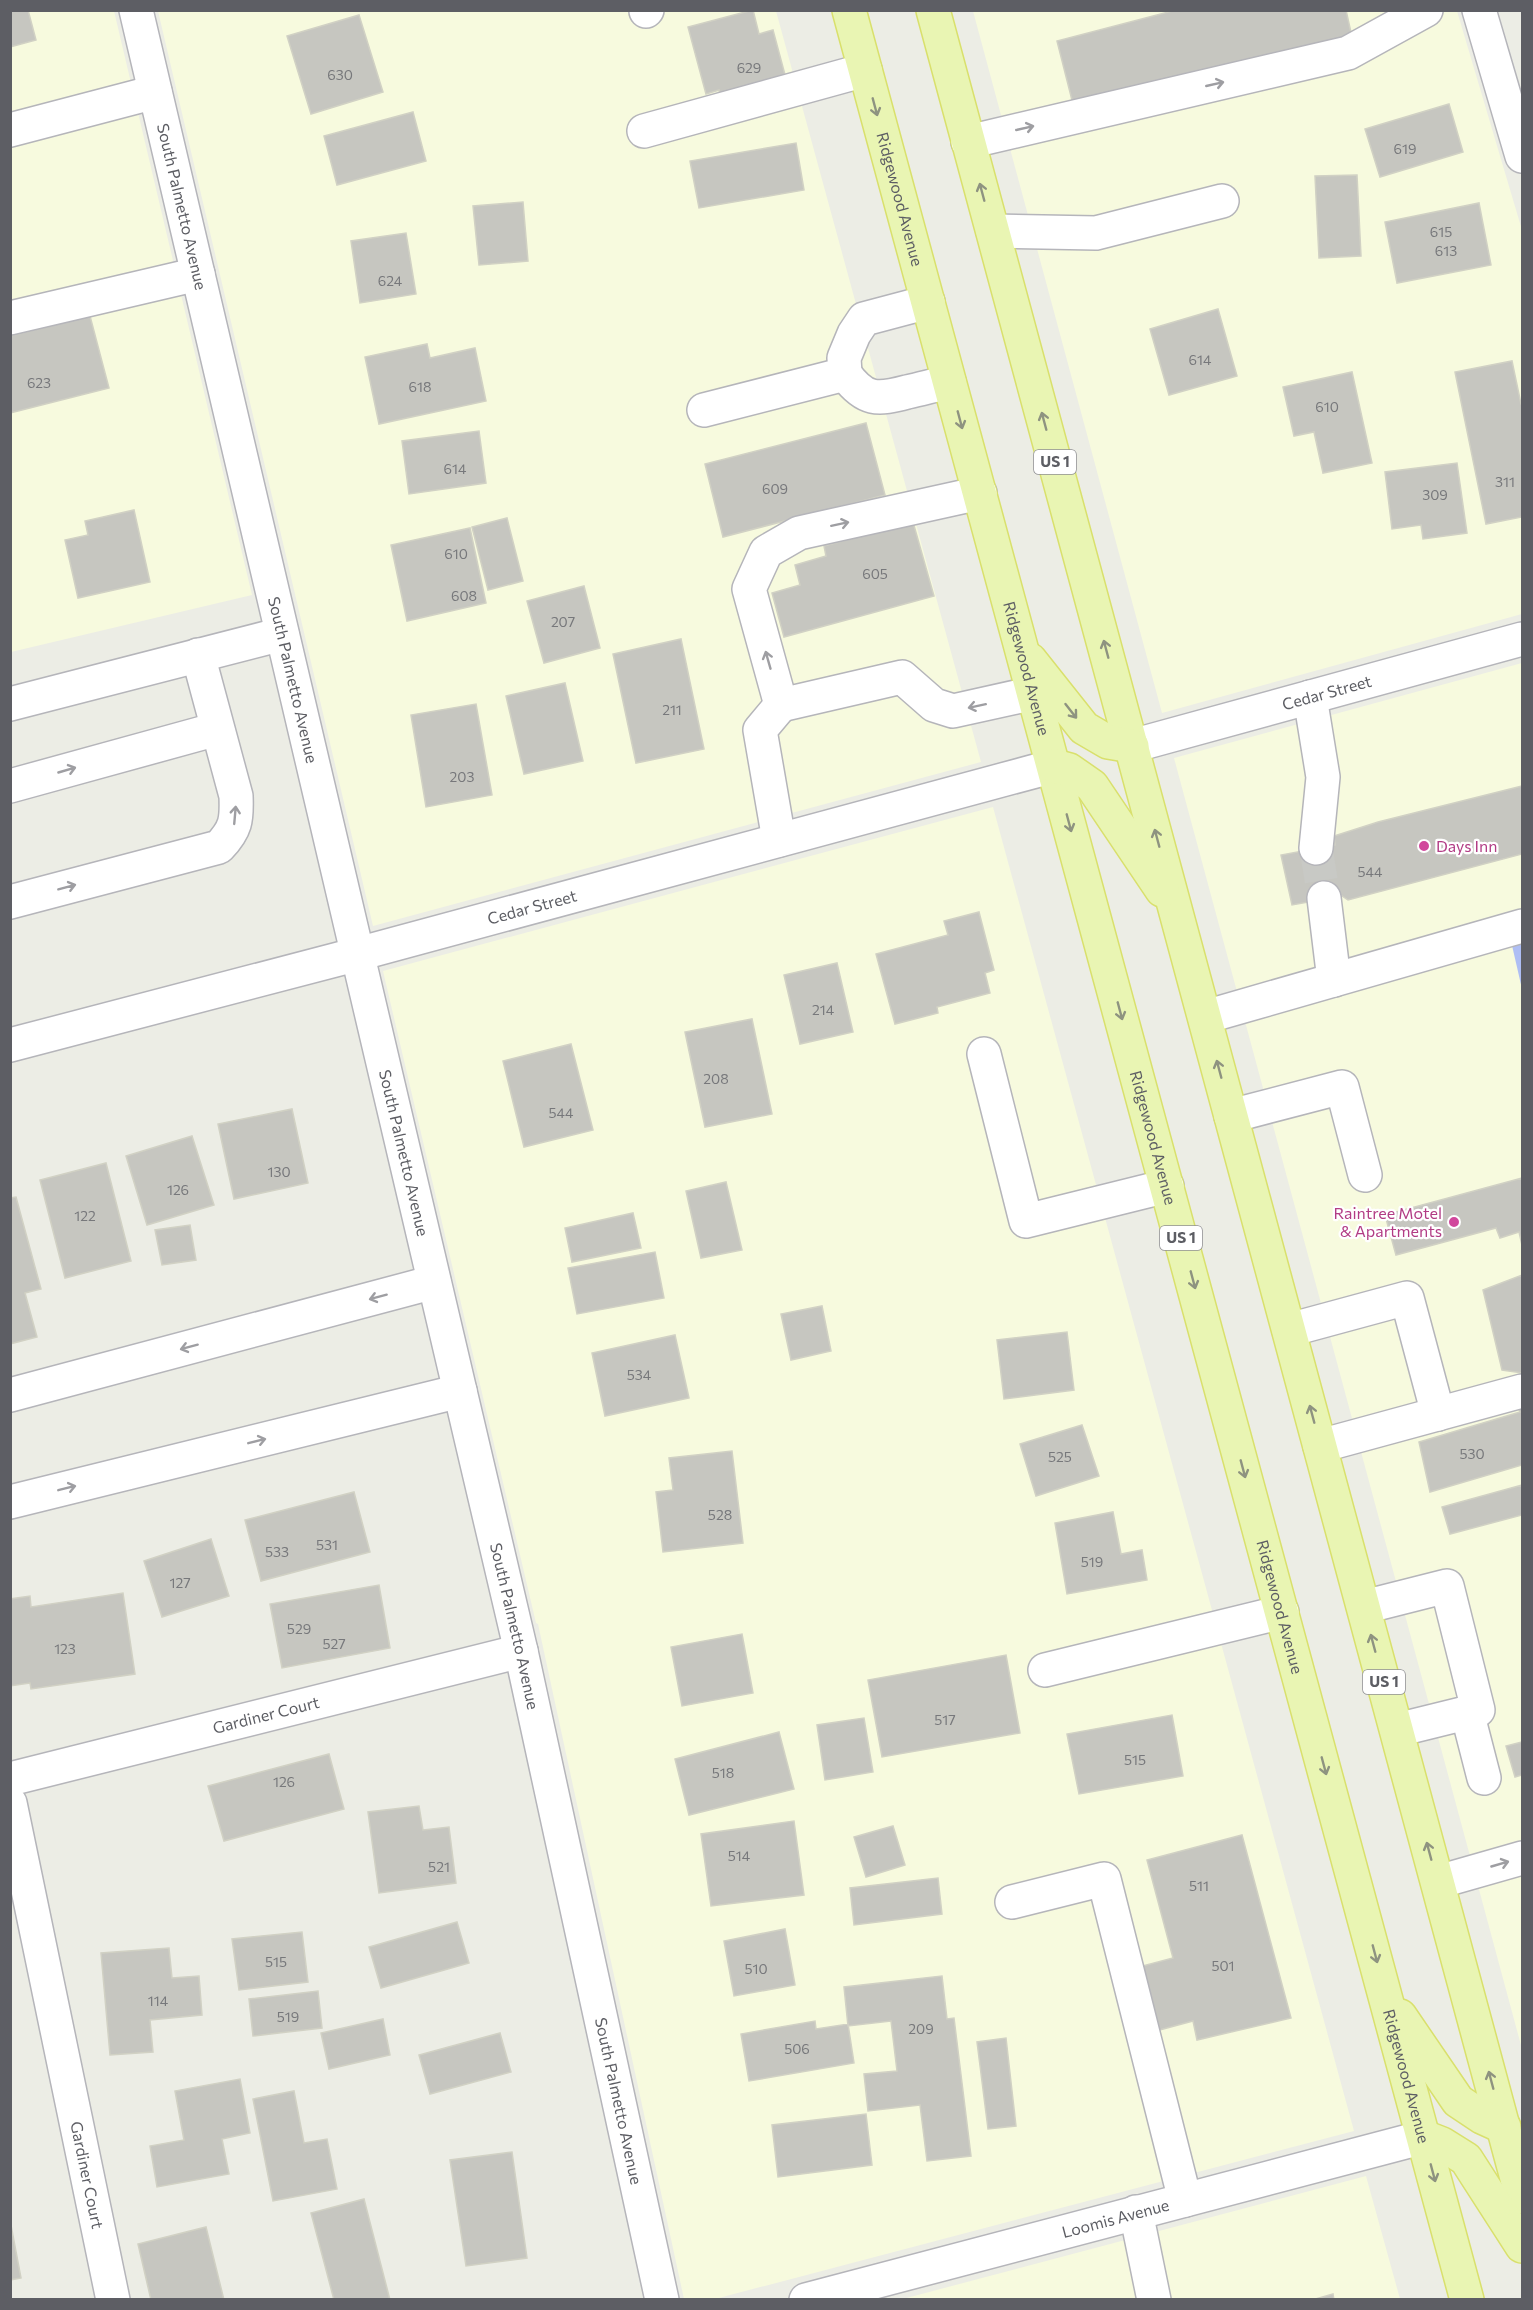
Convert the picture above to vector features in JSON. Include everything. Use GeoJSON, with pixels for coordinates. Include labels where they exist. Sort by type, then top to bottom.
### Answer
{"type":"FeatureCollection","features":[{"type":"Feature","properties":{"kind":"main road","name":"Ridgewood Avenue"},"geometry":{"type":"LineString","coordinates":[[849,10],[1467,2300]]}},
{"type":"Feature","properties":{"kind":"main road","name":"US 1"},"geometry":{"type":"LineString","coordinates":[[933,10],[1396,1730],[1438,1882],[1513,2124],[1522,2197]]}},
{"type":"Feature","properties":{"kind":"main road"},"geometry":{"type":"LineString","coordinates":[[1022,649],[1084,728],[1108,742],[1132,746]]}},
{"type":"Feature","properties":{"kind":"main road"},"geometry":{"type":"LineString","coordinates":[[1054,766],[1069,770],[1092,786],[1178,914]]}},
{"type":"Feature","properties":{"kind":"main road"},"geometry":{"type":"LineString","coordinates":[[1386,1995],[1458,2101],[1482,2117],[1513,2124]]}},
{"type":"Feature","properties":{"kind":"main road"},"geometry":{"type":"LineString","coordinates":[[1424,2137],[1442,2144],[1466,2159],[1522,2246]]}},
{"type":"Feature","properties":{"kind":"street","name":"South Palmetto Avenue"},"geometry":{"type":"LineString","coordinates":[[136,10],[521,1651],[662,2300]]}},
{"type":"Feature","properties":{"kind":"street"},"geometry":{"type":"LineString","coordinates":[[968,142],[1348,53],[1426,10]]}},
{"type":"Feature","properties":{"kind":"street"},"geometry":{"type":"LineString","coordinates":[[1479,10],[1522,156]]}},
{"type":"Feature","properties":{"kind":"street"},"geometry":{"type":"LineString","coordinates":[[644,131],[865,70]]}},
{"type":"Feature","properties":{"kind":"street"},"geometry":{"type":"LineString","coordinates":[[10,130],[155,93]]}},
{"type":"Feature","properties":{"kind":"street"},"geometry":{"type":"LineString","coordinates":[[993,231],[1096,233],[1222,201]]}},
{"type":"Feature","properties":{"kind":"street"},"geometry":{"type":"LineString","coordinates":[[10,318],[198,274]]}},
{"type":"Feature","properties":{"kind":"street"},"geometry":{"type":"LineString","coordinates":[[928,302],[864,320],[854,334],[844,358],[845,374],[855,387],[869,396],[884,398],[949,382]]}},
{"type":"Feature","properties":{"kind":"street"},"geometry":{"type":"LineString","coordinates":[[704,410],[845,374]]}},
{"type":"Feature","properties":{"kind":"street"},"geometry":{"type":"LineString","coordinates":[[781,705],[749,589],[766,552],[799,533],[980,493]]}},
{"type":"Feature","properties":{"kind":"street"},"geometry":{"type":"LineString","coordinates":[[10,704],[282,634]]}},
{"type":"Feature","properties":{"kind":"street","name":"Cedar Street"},"geometry":{"type":"LineString","coordinates":[[1132,746],[1522,639]]}},
{"type":"Feature","properties":{"kind":"street"},"geometry":{"type":"LineString","coordinates":[[10,902],[219,847],[231,835],[237,817],[236,796],[198,655]]}},
{"type":"Feature","properties":{"kind":"street"},"geometry":{"type":"LineString","coordinates":[[779,840],[760,730],[781,705],[903,677],[934,705],[953,711],[1034,693]]}},
{"type":"Feature","properties":{"kind":"street"},"geometry":{"type":"LineString","coordinates":[[1310,697],[1323,777],[1316,848]]}},
{"type":"Feature","properties":{"kind":"street"},"geometry":{"type":"LineString","coordinates":[[10,786],[217,729]]}},
{"type":"Feature","properties":{"kind":"street","name":"Cedar Street"},"geometry":{"type":"LineString","coordinates":[[10,1045],[358,954],[1054,766]]}},
{"type":"Feature","properties":{"kind":"street"},"geometry":{"type":"LineString","coordinates":[[1324,898],[1334,980]]}},
{"type":"Feature","properties":{"kind":"street"},"geometry":{"type":"LineString","coordinates":[[1205,1017],[1522,926]]}},
{"type":"Feature","properties":{"kind":"street"},"geometry":{"type":"LineString","coordinates":[[984,1054],[1026,1221],[1167,1186]]}},
{"type":"Feature","properties":{"kind":"street"},"geometry":{"type":"LineString","coordinates":[[1231,1116],[1342,1087],[1365,1175]]}},
{"type":"Feature","properties":{"kind":"street"},"geometry":{"type":"LineString","coordinates":[[10,1395],[434,1282]]}},
{"type":"Feature","properties":{"kind":"street"},"geometry":{"type":"LineString","coordinates":[[1289,1330],[1407,1298],[1438,1414]]}},
{"type":"Feature","properties":{"kind":"street"},"geometry":{"type":"LineString","coordinates":[[10,1502],[460,1391]]}},
{"type":"Feature","properties":{"kind":"street"},"geometry":{"type":"LineString","coordinates":[[1320,1446],[1522,1391]]}},
{"type":"Feature","properties":{"kind":"street"},"geometry":{"type":"LineString","coordinates":[[1364,1607],[1447,1586],[1478,1710],[1396,1730]]}},
{"type":"Feature","properties":{"kind":"street"},"geometry":{"type":"LineString","coordinates":[[1045,1670],[1282,1612]]}},
{"type":"Feature","properties":{"kind":"street","name":"Gardiner Court"},"geometry":{"type":"LineString","coordinates":[[10,1779],[521,1651]]}},
{"type":"Feature","properties":{"kind":"street"},"geometry":{"type":"LineString","coordinates":[[1467,1712],[1484,1778]]}},
{"type":"Feature","properties":{"kind":"street","name":"Gardiner Court"},"geometry":{"type":"LineString","coordinates":[[10,1803],[18,1876],[113,2300]]}},
{"type":"Feature","properties":{"kind":"street"},"geometry":{"type":"LineString","coordinates":[[1438,1882],[1522,1858]]}},
{"type":"Feature","properties":{"kind":"street"},"geometry":{"type":"LineString","coordinates":[[1012,1902],[1104,1879],[1185,2200]]}},
{"type":"Feature","properties":{"kind":"street","name":"Loomis Avenue"},"geometry":{"type":"LineString","coordinates":[[807,2300],[1424,2137]]}},
{"type":"Feature","properties":{"kind":"street"},"geometry":{"type":"LineString","coordinates":[[1136,2212],[1154,2300]]}},
{"type":"Feature","properties":{"kind":"shaded area"},"geometry":{"type":"Polygon","coordinates":[[[10,11],[114,11],[252,595],[11,652],[10,11]]]}},
{"type":"Feature","properties":{"kind":"shaded area"},"geometry":{"type":"Polygon","coordinates":[[[158,11],[776,11],[981,762],[373,926],[158,11]]]}},
{"type":"Feature","properties":{"kind":"shaded area"},"geometry":{"type":"Polygon","coordinates":[[[973,11],[1457,11],[1522,230],[1522,614],[1162,713],[973,11]]]}},
{"type":"Feature","properties":{"kind":"shaded area"},"geometry":{"type":"Polygon","coordinates":[[[1522,663],[1522,2049],[1174,758],[1522,663]]]}},
{"type":"Feature","properties":{"kind":"shaded area"},"geometry":{"type":"Polygon","coordinates":[[[993,807],[1354,2131],[715,2299],[684,2299],[538,1624],[383,971],[993,807]]]}},
{"type":"Feature","properties":{"kind":"shaded area"},"geometry":{"type":"Polygon","coordinates":[[[1366,2176],[1400,2299],[899,2300],[1366,2176]]]}},
{"type":"Feature","properties":{"kind":"water"},"geometry":{"type":"Polygon","coordinates":[[[1522,938],[1522,989],[1511,941],[1522,938]]]}},
{"type":"Feature","properties":{"kind":"building"},"geometry":{"type":"Polygon","coordinates":[[[10,10],[28,10],[36,40],[10,47],[10,10]]]}},
{"type":"Feature","properties":{"kind":"building"},"geometry":{"type":"Polygon","coordinates":[[[753,10],[759,34],[773,30],[788,86],[722,104],[719,90],[706,94],[688,27],[753,10]]]}},
{"type":"Feature","properties":{"kind":"building"},"geometry":{"type":"Polygon","coordinates":[[[1176,10],[1346,10],[1352,37],[1074,108],[1057,41],[1176,10]]]}},
{"type":"Feature","properties":{"kind":"building"},"geometry":{"type":"Polygon","coordinates":[[[359,15],[383,92],[311,114],[287,36],[359,15]]]}},
{"type":"Feature","properties":{"kind":"building"},"geometry":{"type":"Polygon","coordinates":[[[1449,104],[1463,152],[1380,177],[1365,129],[1449,104]]]}},
{"type":"Feature","properties":{"kind":"building"},"geometry":{"type":"Polygon","coordinates":[[[413,112],[426,161],[337,185],[324,136],[413,112]]]}},
{"type":"Feature","properties":{"kind":"building"},"geometry":{"type":"Polygon","coordinates":[[[796,143],[804,190],[699,208],[690,161],[796,143]]]}},
{"type":"Feature","properties":{"kind":"building"},"geometry":{"type":"Polygon","coordinates":[[[1357,175],[1361,256],[1319,258],[1315,176],[1357,175]]]}},
{"type":"Feature","properties":{"kind":"building"},"geometry":{"type":"Polygon","coordinates":[[[523,202],[528,261],[479,265],[473,206],[523,202]]]}},
{"type":"Feature","properties":{"kind":"building"},"geometry":{"type":"Polygon","coordinates":[[[1479,203],[1491,265],[1397,283],[1385,222],[1479,203]]]}},
{"type":"Feature","properties":{"kind":"building"},"geometry":{"type":"Polygon","coordinates":[[[406,233],[416,294],[360,303],[351,241],[406,233]]]}},
{"type":"Feature","properties":{"kind":"building"},"geometry":{"type":"Polygon","coordinates":[[[1218,309],[1237,376],[1169,395],[1150,329],[1218,309]]]}},
{"type":"Feature","properties":{"kind":"building"},"geometry":{"type":"Polygon","coordinates":[[[90,316],[109,388],[10,413],[10,336],[90,316]]]}},
{"type":"Feature","properties":{"kind":"building"},"geometry":{"type":"Polygon","coordinates":[[[427,344],[430,358],[475,348],[486,401],[379,424],[365,357],[427,344]]]}},
{"type":"Feature","properties":{"kind":"building"},"geometry":{"type":"Polygon","coordinates":[[[1512,361],[1522,404],[1522,517],[1486,524],[1455,372],[1512,361]]]}},
{"type":"Feature","properties":{"kind":"building"},"geometry":{"type":"Polygon","coordinates":[[[1352,372],[1372,463],[1323,473],[1314,432],[1294,436],[1283,387],[1352,372]]]}},
{"type":"Feature","properties":{"kind":"building"},"geometry":{"type":"Polygon","coordinates":[[[866,423],[885,495],[723,537],[705,464],[866,423]]]}},
{"type":"Feature","properties":{"kind":"building"},"geometry":{"type":"Polygon","coordinates":[[[479,431],[486,483],[409,494],[402,441],[479,431]]]}},
{"type":"Feature","properties":{"kind":"building"},"geometry":{"type":"Polygon","coordinates":[[[1457,463],[1467,533],[1423,539],[1421,525],[1392,529],[1385,472],[1457,463]]]}},
{"type":"Feature","properties":{"kind":"building"},"geometry":{"type":"Polygon","coordinates":[[[134,510],[150,582],[78,598],[65,540],[88,535],[85,521],[134,510]]]}},
{"type":"Feature","properties":{"kind":"building"},"geometry":{"type":"Polygon","coordinates":[[[507,518],[523,581],[488,590],[472,527],[507,518]]]}},
{"type":"Feature","properties":{"kind":"building"},"geometry":{"type":"Polygon","coordinates":[[[913,522],[934,596],[784,637],[772,593],[800,585],[795,565],[826,556],[824,546],[913,522]]]}},
{"type":"Feature","properties":{"kind":"building"},"geometry":{"type":"Polygon","coordinates":[[[470,528],[486,603],[407,621],[391,545],[470,528]]]}},
{"type":"Feature","properties":{"kind":"building"},"geometry":{"type":"Polygon","coordinates":[[[584,586],[600,648],[544,663],[527,601],[584,586]]]}},
{"type":"Feature","properties":{"kind":"building"},"geometry":{"type":"Polygon","coordinates":[[[681,639],[704,749],[636,763],[613,654],[681,639]]]}},
{"type":"Feature","properties":{"kind":"building"},"geometry":{"type":"Polygon","coordinates":[[[565,683],[583,761],[524,774],[506,696],[565,683]]]}},
{"type":"Feature","properties":{"kind":"building"},"geometry":{"type":"Polygon","coordinates":[[[476,704],[492,795],[426,807],[411,715],[476,704]]]}},
{"type":"Feature","properties":{"kind":"building","name":"Days Inn"},"geometry":{"type":"Polygon","coordinates":[[[1522,786],[1522,854],[1348,900],[1342,896],[1292,905],[1281,855],[1335,845],[1334,836],[1378,822],[1522,786]]]}},
{"type":"Feature","properties":{"kind":"building"},"geometry":{"type":"Polygon","coordinates":[[[979,912],[994,970],[985,973],[990,993],[937,1007],[938,1013],[895,1024],[876,954],[948,935],[944,921],[979,912]]]}},
{"type":"Feature","properties":{"kind":"building"},"geometry":{"type":"Polygon","coordinates":[[[837,963],[853,1032],[800,1044],[784,975],[837,963]]]}},
{"type":"Feature","properties":{"kind":"building"},"geometry":{"type":"Polygon","coordinates":[[[752,1019],[772,1114],[705,1127],[685,1032],[752,1019]]]}},
{"type":"Feature","properties":{"kind":"building"},"geometry":{"type":"Polygon","coordinates":[[[571,1044],[593,1130],[524,1147],[503,1061],[571,1044]]]}},
{"type":"Feature","properties":{"kind":"building"},"geometry":{"type":"Polygon","coordinates":[[[292,1109],[308,1183],[234,1199],[218,1124],[292,1109]]]}},
{"type":"Feature","properties":{"kind":"building"},"geometry":{"type":"Polygon","coordinates":[[[192,1136],[214,1205],[147,1225],[126,1156],[192,1136]]]}},
{"type":"Feature","properties":{"kind":"building"},"geometry":{"type":"Polygon","coordinates":[[[106,1163],[131,1261],[65,1278],[40,1180],[106,1163]]]}},
{"type":"Feature","properties":{"kind":"building","name":"Raintree Motel & Apartments"},"geometry":{"type":"Polygon","coordinates":[[[1522,1178],[1522,1245],[1519,1232],[1500,1238],[1496,1228],[1396,1255],[1385,1215],[1522,1178]]]}},
{"type":"Feature","properties":{"kind":"building"},"geometry":{"type":"Polygon","coordinates":[[[726,1182],[742,1250],[701,1258],[686,1191],[726,1182]]]}},
{"type":"Feature","properties":{"kind":"building"},"geometry":{"type":"Polygon","coordinates":[[[16,1197],[41,1289],[25,1293],[37,1337],[10,1344],[10,1198],[16,1197]]]}},
{"type":"Feature","properties":{"kind":"building"},"geometry":{"type":"Polygon","coordinates":[[[633,1213],[641,1248],[572,1262],[565,1228],[633,1213]]]}},
{"type":"Feature","properties":{"kind":"building"},"geometry":{"type":"Polygon","coordinates":[[[190,1225],[196,1260],[162,1265],[155,1230],[190,1225]]]}},
{"type":"Feature","properties":{"kind":"building"},"geometry":{"type":"Polygon","coordinates":[[[655,1252],[664,1298],[577,1314],[568,1268],[655,1252]]]}},
{"type":"Feature","properties":{"kind":"building"},"geometry":{"type":"Polygon","coordinates":[[[1522,1275],[1522,1373],[1502,1370],[1483,1290],[1522,1275]]]}},
{"type":"Feature","properties":{"kind":"building"},"geometry":{"type":"Polygon","coordinates":[[[822,1306],[831,1351],[791,1360],[781,1314],[822,1306]]]}},
{"type":"Feature","properties":{"kind":"building"},"geometry":{"type":"Polygon","coordinates":[[[1067,1332],[1074,1390],[1004,1399],[997,1340],[1067,1332]]]}},
{"type":"Feature","properties":{"kind":"building"},"geometry":{"type":"Polygon","coordinates":[[[675,1335],[689,1398],[605,1416],[592,1353],[675,1335]]]}},
{"type":"Feature","properties":{"kind":"building"},"geometry":{"type":"Polygon","coordinates":[[[1522,1398],[1522,1465],[1430,1492],[1419,1442],[1520,1412],[1516,1401],[1522,1398]]]}},
{"type":"Feature","properties":{"kind":"building"},"geometry":{"type":"Polygon","coordinates":[[[1082,1425],[1099,1476],[1036,1496],[1020,1444],[1082,1425]]]}},
{"type":"Feature","properties":{"kind":"building"},"geometry":{"type":"Polygon","coordinates":[[[732,1451],[743,1543],[663,1552],[656,1492],[673,1490],[669,1458],[732,1451]]]}},
{"type":"Feature","properties":{"kind":"building"},"geometry":{"type":"Polygon","coordinates":[[[1522,1485],[1522,1515],[1450,1534],[1442,1507],[1522,1485]]]}},
{"type":"Feature","properties":{"kind":"building"},"geometry":{"type":"Polygon","coordinates":[[[354,1492],[370,1552],[261,1581],[245,1520],[354,1492]]]}},
{"type":"Feature","properties":{"kind":"building"},"geometry":{"type":"Polygon","coordinates":[[[1113,1512],[1121,1554],[1142,1550],[1147,1580],[1067,1594],[1055,1523],[1113,1512]]]}},
{"type":"Feature","properties":{"kind":"building"},"geometry":{"type":"Polygon","coordinates":[[[211,1539],[229,1596],[162,1617],[144,1561],[211,1539]]]}},
{"type":"Feature","properties":{"kind":"building"},"geometry":{"type":"Polygon","coordinates":[[[379,1585],[390,1648],[282,1668],[270,1604],[379,1585]]]}},
{"type":"Feature","properties":{"kind":"building"},"geometry":{"type":"Polygon","coordinates":[[[123,1593],[135,1674],[31,1689],[30,1683],[10,1686],[10,1599],[30,1596],[31,1607],[123,1593]]]}},
{"type":"Feature","properties":{"kind":"building"},"geometry":{"type":"Polygon","coordinates":[[[742,1634],[753,1693],[682,1706],[671,1647],[742,1634]]]}},
{"type":"Feature","properties":{"kind":"building"},"geometry":{"type":"Polygon","coordinates":[[[1006,1655],[1020,1733],[882,1757],[868,1680],[1006,1655]]]}},
{"type":"Feature","properties":{"kind":"building"},"geometry":{"type":"Polygon","coordinates":[[[1172,1715],[1183,1776],[1079,1794],[1067,1734],[1172,1715]]]}},
{"type":"Feature","properties":{"kind":"building"},"geometry":{"type":"Polygon","coordinates":[[[864,1718],[873,1772],[825,1780],[817,1725],[864,1718]]]}},
{"type":"Feature","properties":{"kind":"building"},"geometry":{"type":"Polygon","coordinates":[[[779,1732],[794,1789],[689,1815],[675,1759],[779,1732]]]}},
{"type":"Feature","properties":{"kind":"building"},"geometry":{"type":"Polygon","coordinates":[[[1522,1742],[1522,1775],[1515,1777],[1506,1746],[1522,1742]]]}},
{"type":"Feature","properties":{"kind":"building"},"geometry":{"type":"Polygon","coordinates":[[[329,1754],[344,1809],[224,1841],[208,1786],[329,1754]]]}},
{"type":"Feature","properties":{"kind":"building"},"geometry":{"type":"Polygon","coordinates":[[[419,1806],[423,1830],[449,1827],[456,1883],[379,1893],[368,1812],[419,1806]]]}},
{"type":"Feature","properties":{"kind":"building"},"geometry":{"type":"Polygon","coordinates":[[[794,1821],[804,1895],[711,1906],[701,1834],[794,1821]]]}},
{"type":"Feature","properties":{"kind":"building"},"geometry":{"type":"Polygon","coordinates":[[[893,1826],[905,1865],[866,1877],[854,1837],[893,1826]]]}},
{"type":"Feature","properties":{"kind":"building"},"geometry":{"type":"Polygon","coordinates":[[[1242,1835],[1291,2018],[1197,2040],[1193,2021],[1152,2032],[1135,1968],[1173,1958],[1147,1860],[1242,1835]]]}},
{"type":"Feature","properties":{"kind":"building"},"geometry":{"type":"Polygon","coordinates":[[[938,1878],[942,1914],[854,1925],[850,1888],[938,1878]]]}},
{"type":"Feature","properties":{"kind":"building"},"geometry":{"type":"Polygon","coordinates":[[[457,1922],[469,1963],[381,1988],[369,1947],[457,1922]]]}},
{"type":"Feature","properties":{"kind":"building"},"geometry":{"type":"Polygon","coordinates":[[[785,1929],[795,1985],[734,1996],[724,1941],[785,1929]]]}},
{"type":"Feature","properties":{"kind":"building"},"geometry":{"type":"Polygon","coordinates":[[[302,1932],[308,1982],[239,1990],[232,1939],[302,1932]]]}},
{"type":"Feature","properties":{"kind":"building"},"geometry":{"type":"Polygon","coordinates":[[[169,1948],[172,1978],[199,1976],[202,2015],[150,2020],[153,2052],[110,2055],[101,1953],[169,1948]]]}},
{"type":"Feature","properties":{"kind":"building"},"geometry":{"type":"Polygon","coordinates":[[[942,1976],[947,2019],[954,2018],[971,2156],[927,2161],[920,2105],[868,2111],[864,2074],[897,2071],[891,2021],[848,2026],[844,1987],[942,1976]]]}},
{"type":"Feature","properties":{"kind":"building"},"geometry":{"type":"Polygon","coordinates":[[[318,1991],[322,2028],[253,2036],[249,1999],[318,1991]]]}},
{"type":"Feature","properties":{"kind":"building"},"geometry":{"type":"Polygon","coordinates":[[[383,2019],[390,2055],[329,2069],[321,2033],[383,2019]]]}},
{"type":"Feature","properties":{"kind":"building"},"geometry":{"type":"Polygon","coordinates":[[[815,2021],[816,2029],[848,2024],[854,2063],[749,2081],[741,2034],[815,2021]]]}},
{"type":"Feature","properties":{"kind":"building"},"geometry":{"type":"Polygon","coordinates":[[[500,2033],[511,2072],[430,2094],[419,2055],[500,2033]]]}},
{"type":"Feature","properties":{"kind":"building"},"geometry":{"type":"Polygon","coordinates":[[[1006,2038],[1016,2126],[988,2129],[977,2042],[1006,2038]]]}},
{"type":"Feature","properties":{"kind":"building"},"geometry":{"type":"Polygon","coordinates":[[[240,2079],[250,2133],[222,2139],[229,2174],[157,2187],[150,2146],[184,2140],[175,2091],[240,2079]]]}},
{"type":"Feature","properties":{"kind":"building"},"geometry":{"type":"Polygon","coordinates":[[[294,2091],[304,2143],[327,2139],[337,2189],[273,2201],[253,2099],[294,2091]]]}},
{"type":"Feature","properties":{"kind":"building"},"geometry":{"type":"Polygon","coordinates":[[[866,2114],[872,2165],[778,2177],[772,2125],[866,2114]]]}},
{"type":"Feature","properties":{"kind":"building"},"geometry":{"type":"Polygon","coordinates":[[[512,2152],[527,2258],[466,2266],[450,2160],[512,2152]]]}},
{"type":"Feature","properties":{"kind":"building"},"geometry":{"type":"Polygon","coordinates":[[[364,2199],[390,2300],[334,2300],[311,2213],[364,2199]]]}},
{"type":"Feature","properties":{"kind":"building"},"geometry":{"type":"Polygon","coordinates":[[[10,2220],[21,2278],[10,2280],[10,2220]]]}},
{"type":"Feature","properties":{"kind":"building"},"geometry":{"type":"Polygon","coordinates":[[[206,2227],[224,2300],[151,2300],[138,2244],[206,2227]]]}},
{"type":"Feature","properties":{"kind":"building"},"geometry":{"type":"Polygon","coordinates":[[[1333,2294],[1334,2300],[1312,2300],[1333,2294]]]}},
{"type":"Feature","properties":{"kind":"tunnel"},"geometry":{"type":"LineString","coordinates":[[1316,848],[1324,898]]}},
{"type":"Feature","properties":{"kind":"place","name":"Days Inn"},"geometry":{"type":"Point","coordinates":[1424,846]}},
{"type":"Feature","properties":{"kind":"place","name":"Raintree Motel & Apartments"},"geometry":{"type":"Point","coordinates":[1454,1222]}}]}
